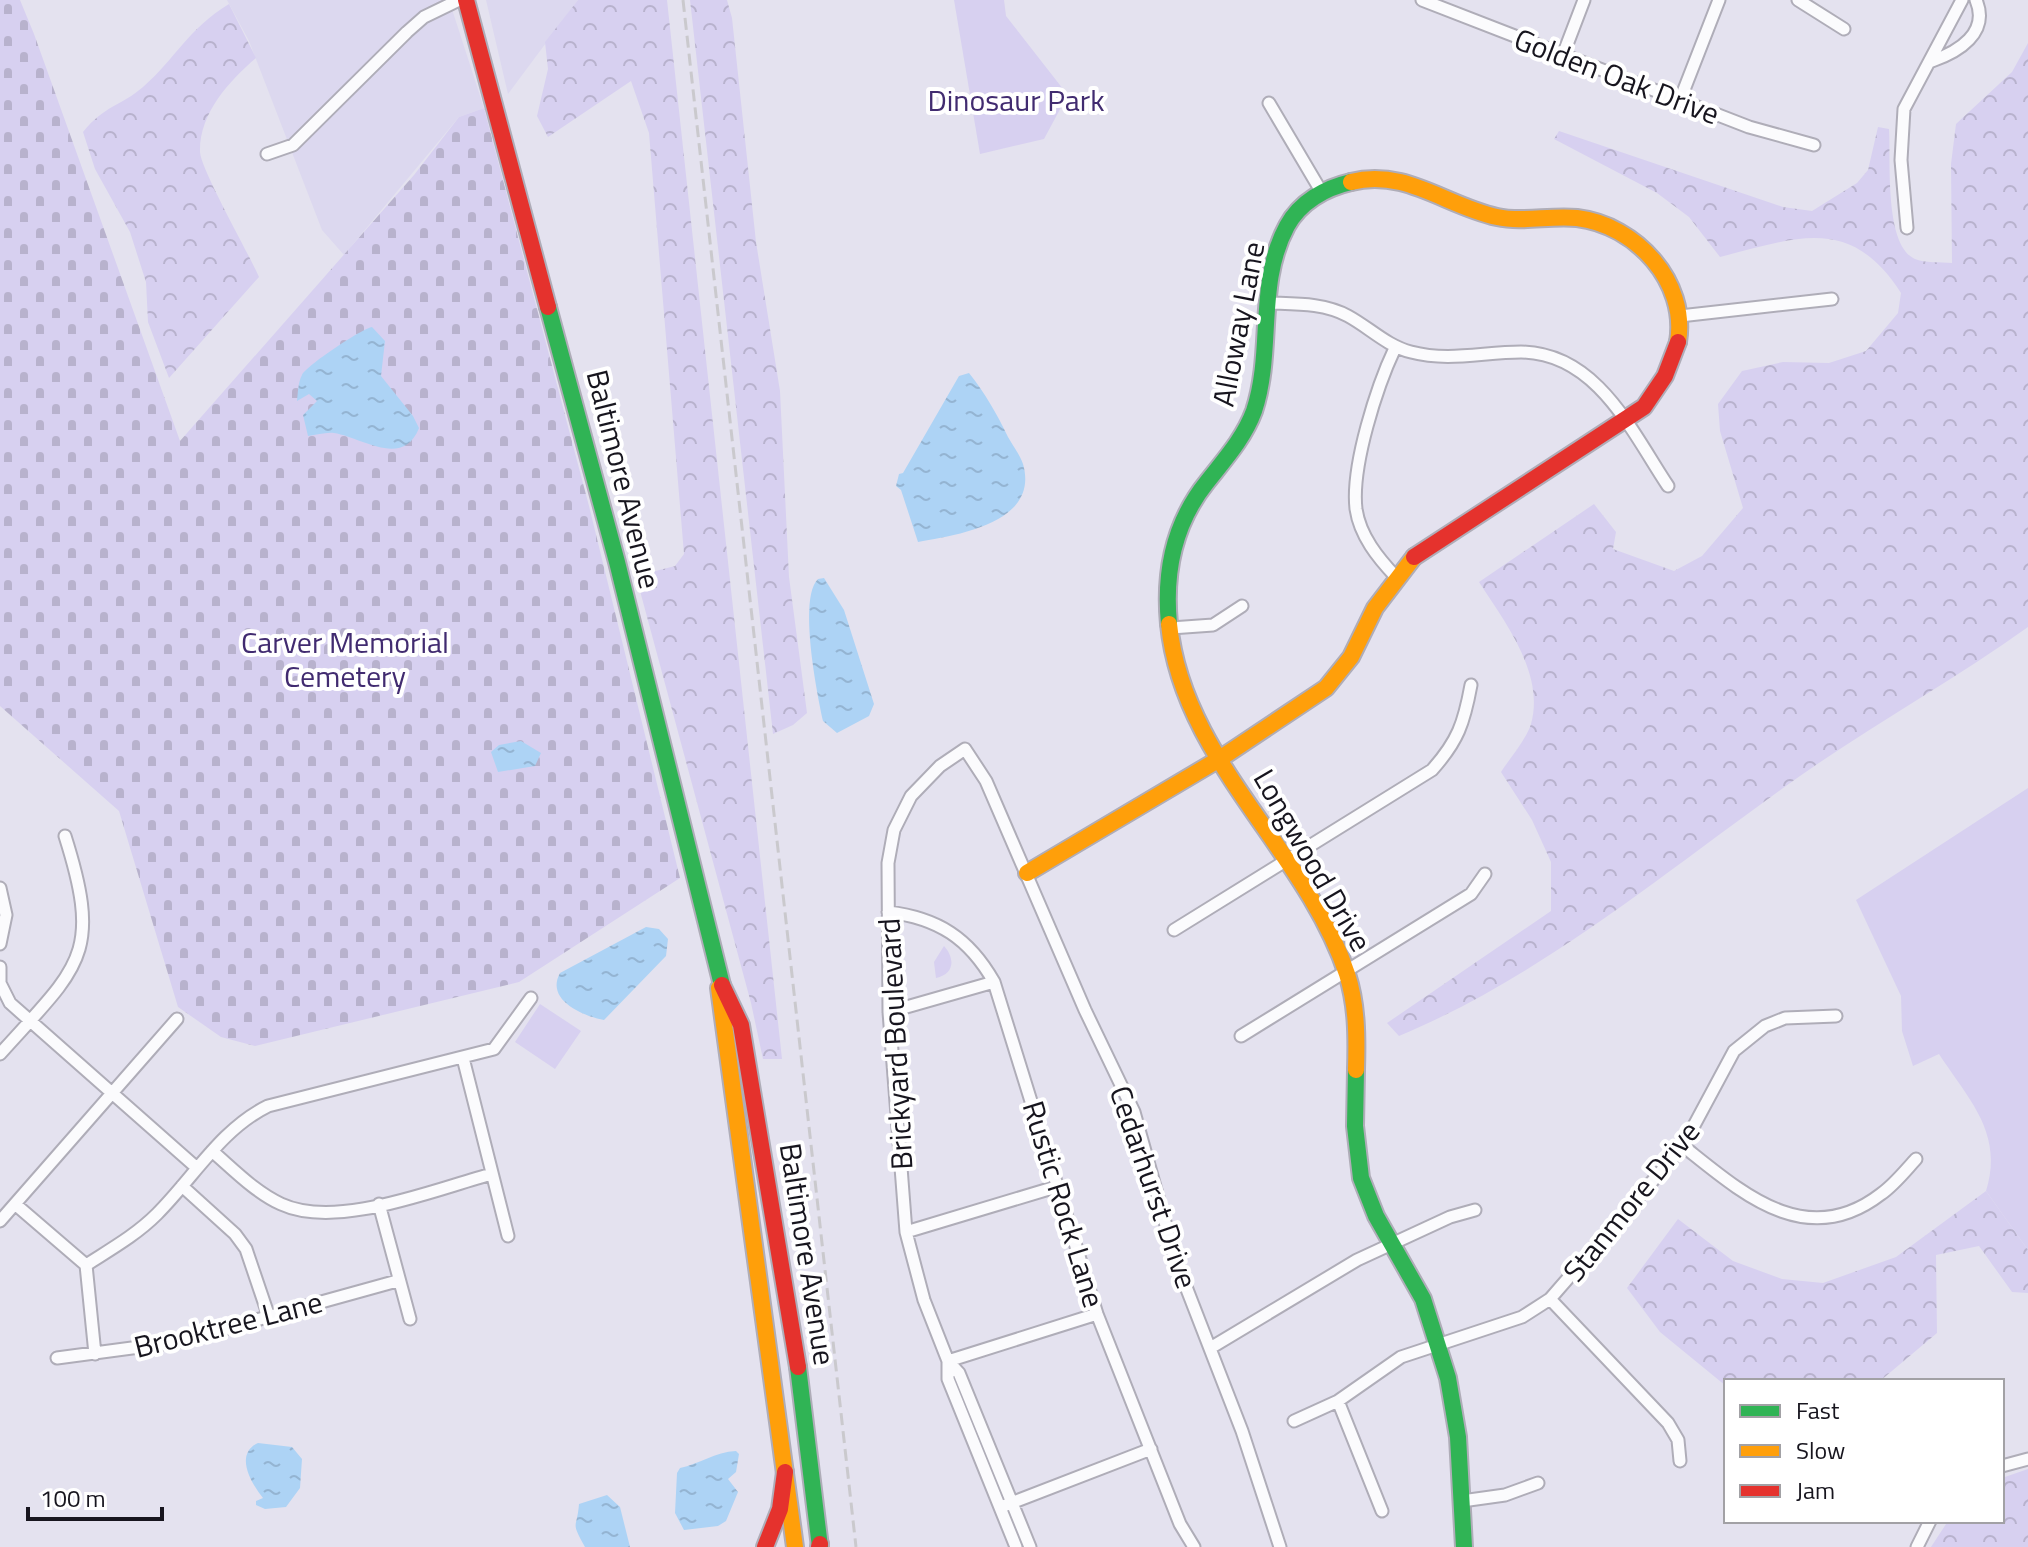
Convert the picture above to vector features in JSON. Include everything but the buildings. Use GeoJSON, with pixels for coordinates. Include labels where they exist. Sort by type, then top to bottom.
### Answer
{"type":"FeatureCollection","features":[{"type":"Feature","properties":{"kind":"main road","name":"Baltimore Avenue"},"geometry":{"type":"LineString","coordinates":[[466,0],[617,562],[718,975],[722,1030],[769,1337],[795,1547]]}},
{"type":"Feature","properties":{"kind":"main road","name":"Alloway Lane"},"geometry":{"type":"LineString","coordinates":[[1221,758],[1187,700],[1176,666],[1166,596],[1177,532],[1190,502],[1238,444],[1254,411],[1264,366],[1271,264],[1287,223],[1321,191],[1358,178],[1393,177],[1501,218],[1580,218],[1608,226],[1634,240],[1667,281],[1680,316]]}},
{"type":"Feature","properties":{"kind":"main road"},"geometry":{"type":"LineString","coordinates":[[1027,873],[1221,758],[1326,688],[1351,657],[1375,608],[1412,558],[1626,422],[1658,389],[1674,355],[1680,316]]}},
{"type":"Feature","properties":{"kind":"main road","name":"Longwood Drive"},"geometry":{"type":"LineString","coordinates":[[1221,758],[1326,930],[1347,973],[1356,1015],[1352,1110],[1361,1180],[1413,1280],[1439,1342],[1454,1416],[1464,1547]]}},
{"type":"Feature","properties":{"kind":"main road","name":"Baltimore Avenue"},"geometry":{"type":"LineString","coordinates":[[718,975],[741,1025],[771,1190],[791,1314],[820,1546]]}},
{"type":"Feature","properties":{"kind":"main road"},"geometry":{"type":"LineString","coordinates":[[765,1547],[780,1509],[785,1472]]}},
{"type":"Feature","properties":{"kind":"street"},"geometry":{"type":"LineString","coordinates":[[267,154],[293,145],[415,24],[459,0]]}},
{"type":"Feature","properties":{"kind":"street","name":"Golden Oak Drive"},"geometry":{"type":"LineString","coordinates":[[1422,0],[1778,137],[1814,145]]}},
{"type":"Feature","properties":{"kind":"street"},"geometry":{"type":"LineString","coordinates":[[1563,55],[1584,0]]}},
{"type":"Feature","properties":{"kind":"street"},"geometry":{"type":"LineString","coordinates":[[1680,100],[1719,0]]}},
{"type":"Feature","properties":{"kind":"street"},"geometry":{"type":"LineString","coordinates":[[1798,0],[1844,29]]}},
{"type":"Feature","properties":{"kind":"street"},"geometry":{"type":"LineString","coordinates":[[1907,228],[1901,170],[1902,122],[1908,99],[1932,61],[1962,0]]}},
{"type":"Feature","properties":{"kind":"street"},"geometry":{"type":"LineString","coordinates":[[1932,61],[1955,53],[1968,42],[1979,18],[1976,0]]}},
{"type":"Feature","properties":{"kind":"street"},"geometry":{"type":"LineString","coordinates":[[1269,103],[1321,191]]}},
{"type":"Feature","properties":{"kind":"street"},"geometry":{"type":"LineString","coordinates":[[1680,316],[1832,299]]}},
{"type":"Feature","properties":{"kind":"street"},"geometry":{"type":"LineString","coordinates":[[1270,303],[1318,305],[1344,314],[1395,348],[1430,357],[1459,359],[1525,352],[1563,361],[1589,377],[1608,395],[1668,486]]}},
{"type":"Feature","properties":{"kind":"street"},"geometry":{"type":"LineString","coordinates":[[1395,348],[1377,386],[1356,487],[1356,511],[1368,542],[1396,577]]}},
{"type":"Feature","properties":{"kind":"street"},"geometry":{"type":"LineString","coordinates":[[1171,628],[1213,625],[1242,606]]}},
{"type":"Feature","properties":{"kind":"street"},"geometry":{"type":"LineString","coordinates":[[1174,930],[1432,770],[1450,749],[1463,725],[1471,685]]}},
{"type":"Feature","properties":{"kind":"street","name":"Cedarhurst Drive"},"geometry":{"type":"LineString","coordinates":[[965,749],[986,781],[1085,1010],[1134,1112],[1176,1261],[1212,1347],[1280,1547]]}},
{"type":"Feature","properties":{"kind":"street","name":"Brickyard Boulevard"},"geometry":{"type":"LineString","coordinates":[[965,749],[921,784],[900,813],[890,844],[889,1012],[906,1232],[924,1300],[948,1361],[959,1373],[1030,1547]]}},
{"type":"Feature","properties":{"kind":"street"},"geometry":{"type":"LineString","coordinates":[[0,1054],[71,971],[82,945],[83,904],[65,836]]}},
{"type":"Feature","properties":{"kind":"street"},"geometry":{"type":"LineString","coordinates":[[1241,1036],[1471,894],[1485,874]]}},
{"type":"Feature","properties":{"kind":"street"},"geometry":{"type":"LineString","coordinates":[[0,888],[6,915],[0,944]]}},
{"type":"Feature","properties":{"kind":"street","name":"Rustic Rock Lane"},"geometry":{"type":"LineString","coordinates":[[888,912],[918,916],[954,933],[982,961],[994,982],[1097,1314],[1180,1524],[1194,1547]]}},
{"type":"Feature","properties":{"kind":"street"},"geometry":{"type":"LineString","coordinates":[[0,967],[5,1000],[197,1168]]}},
{"type":"Feature","properties":{"kind":"street"},"geometry":{"type":"LineString","coordinates":[[889,1012],[994,982]]}},
{"type":"Feature","properties":{"kind":"street"},"geometry":{"type":"LineString","coordinates":[[86,1265],[131,1236],[245,1118],[268,1106],[494,1049],[531,998]]}},
{"type":"Feature","properties":{"kind":"street","name":"Stanmore Drive"},"geometry":{"type":"LineString","coordinates":[[1294,1421],[1338,1401],[1401,1357],[1439,1342],[1481,1333],[1522,1317],[1550,1299],[1683,1146],[1702,1115],[1723,1065],[1746,1040],[1785,1018],[1836,1016]]}},
{"type":"Feature","properties":{"kind":"street"},"geometry":{"type":"LineString","coordinates":[[0,1221],[177,1019]]}},
{"type":"Feature","properties":{"kind":"street"},"geometry":{"type":"LineString","coordinates":[[463,1058],[508,1236]]}},
{"type":"Feature","properties":{"kind":"street"},"geometry":{"type":"LineString","coordinates":[[1683,1146],[1762,1206],[1803,1217],[1833,1215],[1859,1208],[1886,1191],[1916,1159]]}},
{"type":"Feature","properties":{"kind":"street"},"geometry":{"type":"LineString","coordinates":[[212,1151],[256,1189],[299,1210],[324,1213],[379,1204],[492,1174]]}},
{"type":"Feature","properties":{"kind":"street"},"geometry":{"type":"LineString","coordinates":[[182,1186],[240,1242],[268,1314]]}},
{"type":"Feature","properties":{"kind":"street"},"geometry":{"type":"LineString","coordinates":[[906,1232],[1059,1186]]}},
{"type":"Feature","properties":{"kind":"street"},"geometry":{"type":"LineString","coordinates":[[15,1204],[86,1265],[95,1354]]}},
{"type":"Feature","properties":{"kind":"street"},"geometry":{"type":"LineString","coordinates":[[379,1204],[397,1281],[410,1319]]}},
{"type":"Feature","properties":{"kind":"street"},"geometry":{"type":"LineString","coordinates":[[1212,1347],[1357,1260],[1450,1217],[1475,1210]]}},
{"type":"Feature","properties":{"kind":"street","name":"Brooktree Lane"},"geometry":{"type":"LineString","coordinates":[[57,1358],[177,1342],[268,1314],[397,1281]]}},
{"type":"Feature","properties":{"kind":"street"},"geometry":{"type":"LineString","coordinates":[[1550,1299],[1668,1423],[1678,1440],[1680,1461]]}},
{"type":"Feature","properties":{"kind":"street"},"geometry":{"type":"LineString","coordinates":[[948,1361],[1097,1314]]}},
{"type":"Feature","properties":{"kind":"street","name":"Brickyard Boulevard"},"geometry":{"type":"LineString","coordinates":[[948,1361],[948,1379],[1016,1547]]}},
{"type":"Feature","properties":{"kind":"street"},"geometry":{"type":"LineString","coordinates":[[1338,1401],[1382,1511]]}},
{"type":"Feature","properties":{"kind":"street"},"geometry":{"type":"LineString","coordinates":[[1000,1508],[1151,1449]]}},
{"type":"Feature","properties":{"kind":"street"},"geometry":{"type":"LineString","coordinates":[[2004,1465],[2028,1459]]}},
{"type":"Feature","properties":{"kind":"street"},"geometry":{"type":"LineString","coordinates":[[1462,1501],[1505,1495],[1538,1483]]}},
{"type":"Feature","properties":{"kind":"street"},"geometry":{"type":"LineString","coordinates":[[1917,1547],[1929,1523]]}},
{"type":"Feature","properties":{"kind":"shaded area"},"geometry":{"type":"Polygon","coordinates":[[[227,0],[449,0],[484,108],[459,117],[344,255],[322,230],[249,41],[227,0]]]}},
{"type":"Feature","properties":{"kind":"shaded area"},"geometry":{"type":"Polygon","coordinates":[[[486,0],[578,0],[508,94],[486,0]]]}},
{"type":"Feature","properties":{"kind":"green space","name":"Carver Memorial Cemetery"},"geometry":{"type":"Polygon","coordinates":[[[0,0],[20,0],[34,34],[180,441],[414,175],[459,117],[484,108],[589,506],[680,878],[519,982],[255,1046],[221,1037],[178,1007],[119,811],[0,706],[0,0]]]}},
{"type":"Feature","properties":{"kind":"green space"},"geometry":{"type":"Polygon","coordinates":[[[578,0],[667,0],[782,1059],[763,1059],[751,1003],[636,576],[675,566],[684,554],[649,133],[631,81],[548,137],[537,116],[548,69],[545,42],[578,0]]]}},
{"type":"Feature","properties":{"kind":"green space"},"geometry":{"type":"Polygon","coordinates":[[[690,0],[727,0],[732,18],[756,242],[780,391],[789,577],[807,713],[793,725],[773,734],[690,0]]]}},
{"type":"Feature","properties":{"kind":"green space","name":"Dinosaur Park"},"geometry":{"type":"Polygon","coordinates":[[[954,0],[1004,0],[1006,16],[1063,89],[1066,98],[1044,139],[980,154],[954,0]]]}},
{"type":"Feature","properties":{"kind":"green space"},"geometry":{"type":"Polygon","coordinates":[[[229,4],[256,58],[226,88],[210,112],[201,138],[200,152],[216,193],[259,277],[169,378],[148,322],[146,282],[130,232],[95,169],[83,132],[99,116],[143,87],[203,23],[229,4]]]}},
{"type":"Feature","properties":{"kind":"green space"},"geometry":{"type":"Polygon","coordinates":[[[2028,43],[2028,627],[1800,776],[1556,951],[1453,1011],[1399,1036],[1387,1023],[1551,911],[1551,862],[1532,820],[1501,772],[1529,730],[1534,705],[1532,686],[1528,668],[1511,631],[1479,582],[1594,504],[1616,532],[1613,549],[1674,571],[1702,556],[1743,508],[1720,431],[1718,404],[1742,371],[1783,362],[1829,363],[1866,351],[1898,313],[1901,293],[1882,268],[1863,252],[1842,242],[1821,238],[1774,243],[1720,257],[1689,217],[1657,193],[1554,139],[1559,131],[1783,207],[1812,211],[1857,183],[1868,170],[1878,127],[1889,129],[1891,200],[1898,237],[1905,251],[1915,259],[1952,263],[1951,164],[1956,124],[2012,72],[2028,43]]]}},
{"type":"Feature","properties":{"kind":"green space"},"geometry":{"type":"Polygon","coordinates":[[[2028,788],[2028,1250],[1986,1191],[1990,1152],[1987,1134],[1972,1102],[1939,1054],[1913,1066],[1902,1031],[1901,996],[1856,900],[2028,788]]]}},
{"type":"Feature","properties":{"kind":"green space"},"geometry":{"type":"Polygon","coordinates":[[[944,946],[950,956],[950,969],[936,978],[934,962],[944,946]]]}},
{"type":"Feature","properties":{"kind":"green space"},"geometry":{"type":"Polygon","coordinates":[[[540,1004],[581,1031],[555,1069],[515,1042],[540,1004]]]}},
{"type":"Feature","properties":{"kind":"green space"},"geometry":{"type":"Polygon","coordinates":[[[1986,1191],[2028,1250],[2028,1293],[2012,1292],[1979,1246],[1936,1255],[1937,1333],[1882,1379],[1724,1379],[1724,1384],[1660,1332],[1627,1288],[1678,1219],[1733,1261],[1782,1279],[1823,1283],[1896,1257],[1986,1191]]]}},
{"type":"Feature","properties":{"kind":"green space"},"geometry":{"type":"Polygon","coordinates":[[[2028,1469],[2028,1547],[1931,1547],[1947,1523],[2004,1523],[2004,1477],[2028,1469]]]}},
{"type":"Feature","properties":{"kind":"water"},"geometry":{"type":"Polygon","coordinates":[[[372,327],[385,341],[381,376],[419,428],[412,440],[403,447],[392,449],[334,433],[308,436],[303,415],[317,401],[309,394],[297,401],[302,375],[334,348],[372,327]]]}},
{"type":"Feature","properties":{"kind":"water"},"geometry":{"type":"Polygon","coordinates":[[[969,373],[1020,457],[1025,484],[1019,500],[1008,513],[992,522],[973,530],[918,542],[901,490],[896,486],[899,474],[903,473],[959,376],[969,373]]]}},
{"type":"Feature","properties":{"kind":"water"},"geometry":{"type":"Polygon","coordinates":[[[824,578],[844,610],[874,704],[869,716],[837,733],[823,721],[809,625],[812,589],[818,579],[824,578]]]}},
{"type":"Feature","properties":{"kind":"water"},"geometry":{"type":"Polygon","coordinates":[[[521,741],[541,753],[535,766],[498,772],[491,752],[499,745],[521,741]]]}},
{"type":"Feature","properties":{"kind":"water"},"geometry":{"type":"Polygon","coordinates":[[[646,927],[659,929],[668,939],[666,956],[604,1020],[586,1015],[562,999],[557,983],[560,973],[646,927]]]}},
{"type":"Feature","properties":{"kind":"water"},"geometry":{"type":"Polygon","coordinates":[[[258,1443],[292,1447],[302,1459],[300,1488],[286,1507],[265,1509],[256,1505],[256,1501],[263,1498],[250,1477],[246,1461],[251,1448],[258,1443]]]}},
{"type":"Feature","properties":{"kind":"water"},"geometry":{"type":"Polygon","coordinates":[[[736,1451],[739,1454],[736,1472],[728,1479],[738,1492],[726,1521],[718,1526],[684,1530],[675,1513],[677,1473],[680,1468],[736,1451]]]}},
{"type":"Feature","properties":{"kind":"water"},"geometry":{"type":"Polygon","coordinates":[[[607,1495],[620,1507],[630,1547],[585,1547],[577,1533],[579,1504],[607,1495]]]}},
{"type":"Feature","properties":{"kind":"railway"},"geometry":{"type":"LineString","coordinates":[[683,0],[856,1547]]}},
{"type":"Feature","properties":{"kind":"traffic: fast"},"geometry":{"type":"LineString","coordinates":[[1169,624],[1170,567],[1179,531],[1186,514],[1239,439],[1254,411],[1263,365],[1272,271],[1287,226],[1306,203],[1323,192],[1351,182]]}},
{"type":"Feature","properties":{"kind":"traffic: fast"},"geometry":{"type":"LineString","coordinates":[[548,307],[617,562],[722,985]]}},
{"type":"Feature","properties":{"kind":"traffic: fast"},"geometry":{"type":"LineString","coordinates":[[1356,1070],[1355,1126],[1361,1178],[1376,1216],[1423,1299],[1448,1378],[1458,1437],[1464,1547]]}},
{"type":"Feature","properties":{"kind":"traffic: fast"},"geometry":{"type":"LineString","coordinates":[[798,1367],[820,1547]]}},
{"type":"Feature","properties":{"kind":"traffic: slow"},"geometry":{"type":"LineString","coordinates":[[1351,182],[1389,180],[1497,217],[1577,218],[1619,232],[1638,244],[1666,278],[1675,298],[1679,320],[1678,342]]}},
{"type":"Feature","properties":{"kind":"traffic: slow"},"geometry":{"type":"LineString","coordinates":[[1027,873],[1221,758],[1326,688],[1351,657],[1375,608],[1414,557]]}},
{"type":"Feature","properties":{"kind":"traffic: slow"},"geometry":{"type":"LineString","coordinates":[[1169,624],[1179,673],[1197,718],[1220,761],[1304,886],[1328,929],[1347,974],[1353,997],[1356,1070]]}},
{"type":"Feature","properties":{"kind":"traffic: slow"},"geometry":{"type":"LineString","coordinates":[[719,988],[795,1547]]}},
{"type":"Feature","properties":{"kind":"traffic: jam"},"geometry":{"type":"LineString","coordinates":[[466,0],[548,307]]}},
{"type":"Feature","properties":{"kind":"traffic: jam"},"geometry":{"type":"LineString","coordinates":[[1414,557],[1644,407],[1665,376],[1678,342]]}},
{"type":"Feature","properties":{"kind":"traffic: jam"},"geometry":{"type":"LineString","coordinates":[[722,985],[741,1025],[798,1367]]}},
{"type":"Feature","properties":{"kind":"traffic: jam"},"geometry":{"type":"LineString","coordinates":[[765,1547],[780,1509],[785,1472]]}}]}
